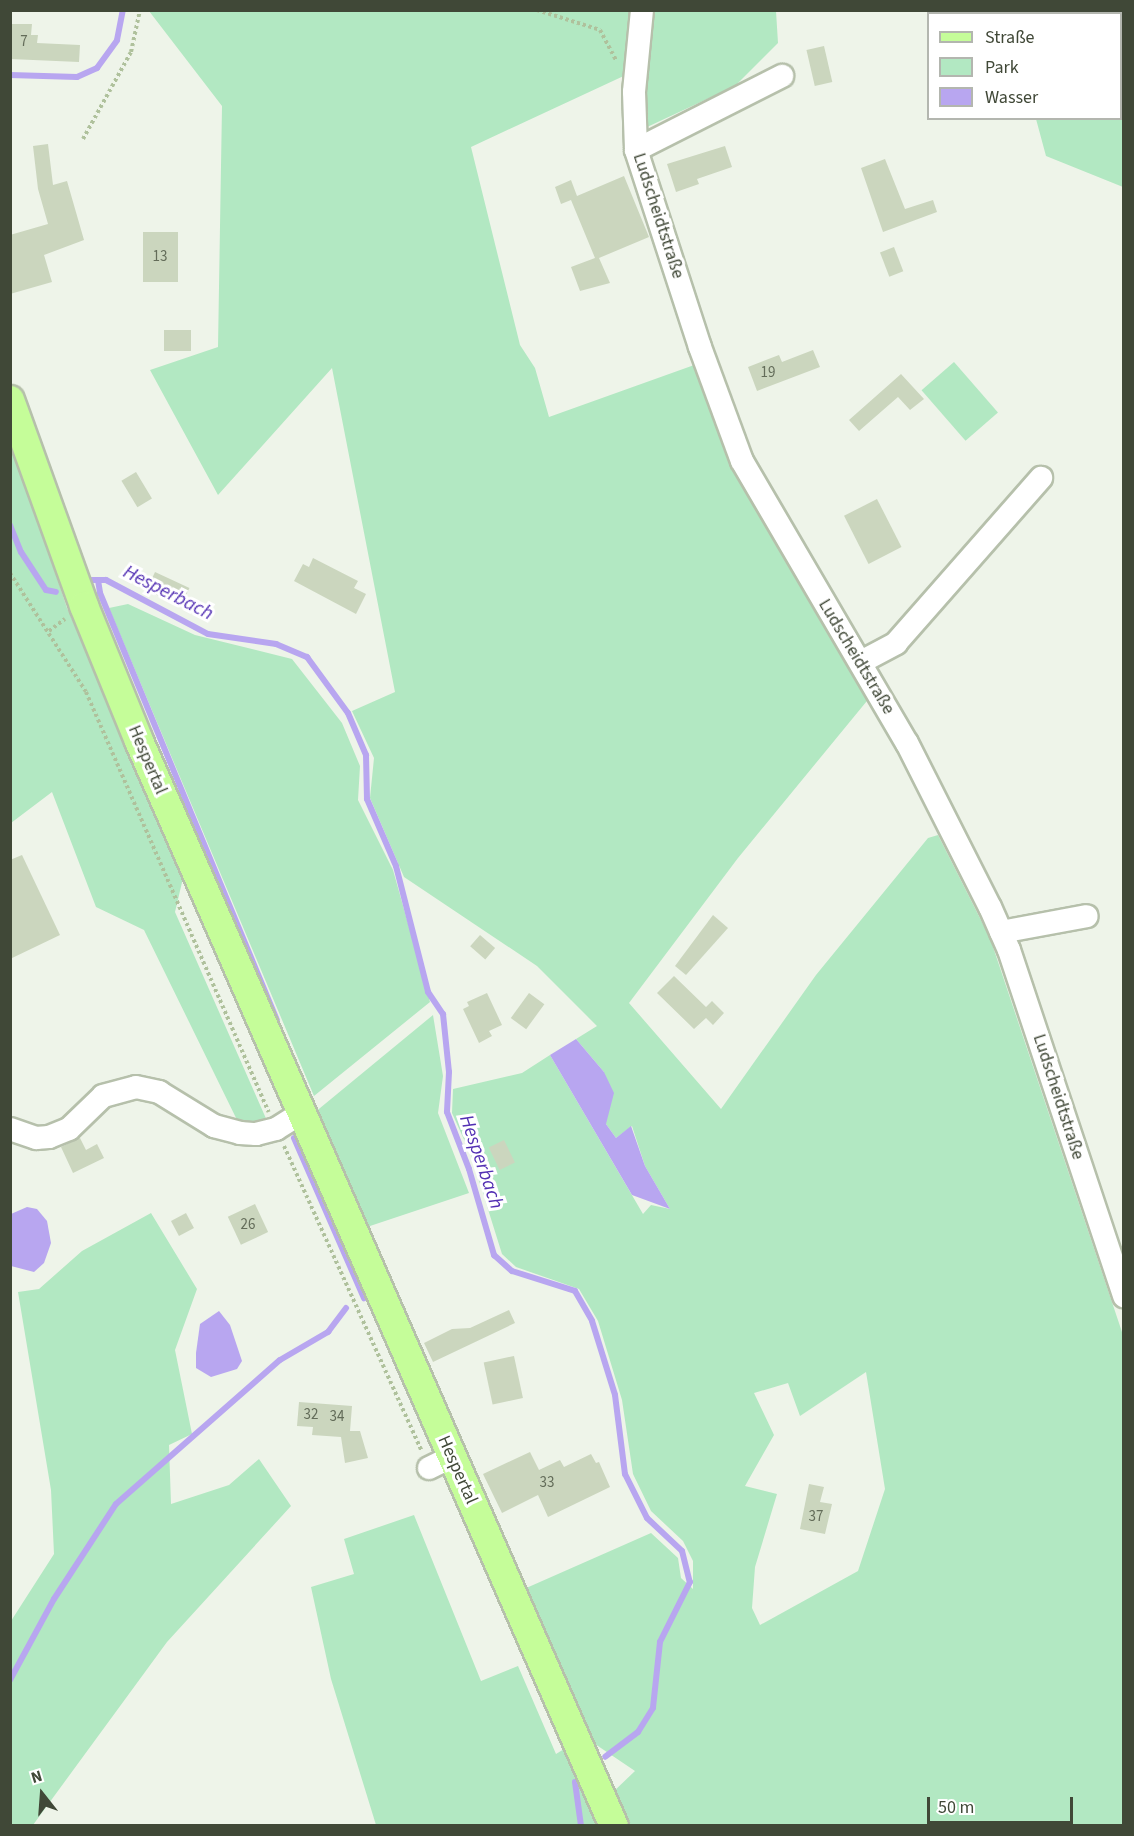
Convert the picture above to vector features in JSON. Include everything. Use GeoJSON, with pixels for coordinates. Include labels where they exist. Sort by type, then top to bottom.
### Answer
{"type":"FeatureCollection","features":[{"type":"Feature","properties":{"kind":"main road","name":"Hespertal"},"geometry":{"type":"LineString","coordinates":[[10,400],[84,606],[288,1121],[440,1463],[614,1826]]}},
{"type":"Feature","properties":{"kind":"street","name":"Ludscheidtstraße"},"geometry":{"type":"LineString","coordinates":[[642,10],[634,92],[636,150],[700,347],[742,461],[907,743],[1001,932],[1124,1296]]}},
{"type":"Feature","properties":{"kind":"street"},"geometry":{"type":"LineString","coordinates":[[636,150],[782,76]]}},
{"type":"Feature","properties":{"kind":"street"},"geometry":{"type":"LineString","coordinates":[[861,662],[896,644],[1041,478]]}},
{"type":"Feature","properties":{"kind":"street"},"geometry":{"type":"LineString","coordinates":[[1001,932],[1087,916]]}},
{"type":"Feature","properties":{"kind":"street"},"geometry":{"type":"LineString","coordinates":[[10,1129],[36,1138],[49,1137],[69,1129],[103,1096],[136,1087],[159,1092],[214,1126],[256,1134],[288,1121]]}},
{"type":"Feature","properties":{"kind":"path"},"geometry":{"type":"LineString","coordinates":[[83,139],[131,52],[140,10]]}},
{"type":"Feature","properties":{"kind":"path"},"geometry":{"type":"LineString","coordinates":[[537,10],[600,30],[634,92]]}},
{"type":"Feature","properties":{"kind":"path"},"geometry":{"type":"LineString","coordinates":[[10,573],[86,692],[288,1121],[440,1463]]}},
{"type":"Feature","properties":{"kind":"green space"},"geometry":{"type":"Polygon","coordinates":[[[149,11],[776,11],[778,43],[735,86],[645,128],[643,67],[471,147],[520,345],[535,368],[549,417],[697,364],[723,441],[762,518],[871,696],[738,858],[629,1003],[721,1109],[816,975],[928,838],[938,835],[990,938],[1123,1335],[1123,1825],[625,1825],[611,1794],[635,1771],[595,1744],[524,1589],[651,1533],[678,1558],[681,1578],[693,1589],[693,1561],[683,1541],[651,1511],[633,1474],[622,1400],[598,1321],[579,1289],[516,1267],[502,1254],[471,1155],[452,1113],[453,1089],[522,1073],[550,1055],[643,1214],[651,1205],[670,1209],[645,1166],[632,1126],[616,1138],[606,1124],[604,1072],[576,1039],[597,1026],[537,966],[404,877],[370,798],[374,758],[352,711],[395,692],[332,368],[218,495],[150,370],[218,347],[222,106],[149,11]],[[866,1372],[800,1416],[788,1383],[754,1393],[774,1435],[745,1486],[777,1494],[755,1567],[752,1608],[760,1625],[858,1571],[885,1489],[866,1372]]]}},
{"type":"Feature","properties":{"kind":"green space"},"geometry":{"type":"Polygon","coordinates":[[[1006,11],[1123,11],[1123,187],[1046,156],[1036,120],[1122,120],[1122,12],[1006,11]]]}},
{"type":"Feature","properties":{"kind":"green space"},"geometry":{"type":"Polygon","coordinates":[[[954,362],[998,413],[966,441],[922,390],[954,362]]]}},
{"type":"Feature","properties":{"kind":"green space"},"geometry":{"type":"Polygon","coordinates":[[[10,436],[67,608],[184,874],[175,912],[268,1123],[239,1124],[144,930],[96,907],[52,792],[11,823],[10,436]]]}},
{"type":"Feature","properties":{"kind":"green space"},"geometry":{"type":"Polygon","coordinates":[[[128,604],[195,635],[292,659],[342,723],[360,766],[358,800],[393,870],[430,1002],[314,1096],[109,608],[128,604]]]}},
{"type":"Feature","properties":{"kind":"green space"},"geometry":{"type":"Polygon","coordinates":[[[433,1015],[443,1076],[438,1113],[469,1193],[364,1228],[314,1113],[433,1015]]]}},
{"type":"Feature","properties":{"kind":"green space"},"geometry":{"type":"Polygon","coordinates":[[[151,1213],[197,1289],[175,1350],[192,1434],[169,1445],[171,1504],[229,1485],[259,1459],[291,1506],[167,1642],[33,1825],[11,1825],[11,1621],[54,1554],[51,1490],[18,1292],[39,1289],[82,1251],[151,1213]]]}},
{"type":"Feature","properties":{"kind":"green space"},"geometry":{"type":"Polygon","coordinates":[[[414,1515],[481,1681],[518,1666],[556,1754],[569,1746],[604,1825],[376,1825],[331,1679],[311,1587],[354,1574],[344,1539],[414,1515]]]}},
{"type":"Feature","properties":{"kind":"water"},"geometry":{"type":"Polygon","coordinates":[[[576,1039],[604,1072],[614,1093],[606,1124],[616,1138],[631,1126],[645,1166],[670,1209],[632,1195],[550,1055],[576,1039]]]}},
{"type":"Feature","properties":{"kind":"water"},"geometry":{"type":"Polygon","coordinates":[[[27,1207],[37,1209],[47,1221],[51,1243],[44,1263],[34,1272],[11,1266],[11,1214],[27,1207]]]}},
{"type":"Feature","properties":{"kind":"water"},"geometry":{"type":"Polygon","coordinates":[[[219,1311],[230,1325],[242,1361],[237,1369],[211,1377],[196,1368],[196,1353],[200,1324],[219,1311]]]}},
{"type":"Feature","properties":{"kind":"building"},"geometry":{"type":"Polygon","coordinates":[[[10,24],[32,24],[31,35],[38,35],[37,43],[80,45],[79,62],[10,59],[10,24]]]}},
{"type":"Feature","properties":{"kind":"building"},"geometry":{"type":"Polygon","coordinates":[[[824,46],[832,82],[815,86],[806,50],[824,46]]]}},
{"type":"Feature","properties":{"kind":"building"},"geometry":{"type":"Polygon","coordinates":[[[48,144],[53,185],[67,181],[84,240],[44,255],[52,282],[10,294],[10,235],[48,224],[38,189],[33,146],[48,144]]]}},
{"type":"Feature","properties":{"kind":"building"},"geometry":{"type":"Polygon","coordinates":[[[725,146],[732,167],[697,179],[699,184],[676,192],[667,164],[725,146]]]}},
{"type":"Feature","properties":{"kind":"building"},"geometry":{"type":"Polygon","coordinates":[[[885,159],[905,209],[933,200],[937,212],[883,232],[861,168],[885,159]]]}},
{"type":"Feature","properties":{"kind":"building"},"geometry":{"type":"Polygon","coordinates":[[[624,176],[649,237],[599,258],[610,283],[580,291],[571,267],[595,258],[571,200],[561,204],[555,187],[571,180],[577,196],[624,176]]]}},
{"type":"Feature","properties":{"kind":"building"},"geometry":{"type":"Polygon","coordinates":[[[143,232],[178,232],[178,282],[143,282],[143,232]]]}},
{"type":"Feature","properties":{"kind":"building"},"geometry":{"type":"Polygon","coordinates":[[[894,247],[903,271],[889,277],[880,252],[894,247]]]}},
{"type":"Feature","properties":{"kind":"building"},"geometry":{"type":"Polygon","coordinates":[[[164,330],[191,330],[191,351],[164,351],[164,330]]]}},
{"type":"Feature","properties":{"kind":"building"},"geometry":{"type":"Polygon","coordinates":[[[813,350],[820,367],[757,391],[748,367],[779,355],[782,362],[813,350]]]}},
{"type":"Feature","properties":{"kind":"building"},"geometry":{"type":"Polygon","coordinates":[[[901,374],[924,399],[910,410],[898,397],[859,431],[849,420],[901,374]]]}},
{"type":"Feature","properties":{"kind":"building"},"geometry":{"type":"Polygon","coordinates":[[[136,472],[152,499],[137,507],[121,481],[136,472]]]}},
{"type":"Feature","properties":{"kind":"building"},"geometry":{"type":"Polygon","coordinates":[[[877,499],[902,547],[869,564],[844,516],[877,499]]]}},
{"type":"Feature","properties":{"kind":"building"},"geometry":{"type":"Polygon","coordinates":[[[313,558],[358,581],[354,588],[366,594],[356,614],[294,581],[303,564],[309,567],[313,558]]]}},
{"type":"Feature","properties":{"kind":"building"},"geometry":{"type":"Polygon","coordinates":[[[155,572],[189,588],[181,606],[147,590],[155,572]]]}},
{"type":"Feature","properties":{"kind":"building"},"geometry":{"type":"Polygon","coordinates":[[[22,855],[60,935],[10,959],[10,860],[22,855]]]}},
{"type":"Feature","properties":{"kind":"building"},"geometry":{"type":"Polygon","coordinates":[[[713,915],[728,928],[686,975],[675,966],[713,915]]]}},
{"type":"Feature","properties":{"kind":"building"},"geometry":{"type":"Polygon","coordinates":[[[480,935],[495,948],[485,959],[470,946],[480,935]]]}},
{"type":"Feature","properties":{"kind":"building"},"geometry":{"type":"Polygon","coordinates":[[[674,976],[706,1007],[712,1001],[724,1013],[713,1025],[706,1018],[694,1029],[657,993],[674,976]]]}},
{"type":"Feature","properties":{"kind":"building"},"geometry":{"type":"Polygon","coordinates":[[[487,993],[502,1025],[489,1031],[492,1036],[479,1043],[463,1009],[469,1006],[467,1002],[487,993]]]}},
{"type":"Feature","properties":{"kind":"building"},"geometry":{"type":"Polygon","coordinates":[[[529,993],[544,1004],[526,1029],[511,1018],[529,993]]]}},
{"type":"Feature","properties":{"kind":"building"},"geometry":{"type":"Polygon","coordinates":[[[80,1138],[86,1150],[97,1144],[104,1158],[73,1173],[61,1147],[80,1138]]]}},
{"type":"Feature","properties":{"kind":"building"},"geometry":{"type":"Polygon","coordinates":[[[504,1140],[515,1162],[500,1170],[489,1147],[504,1140]]]}},
{"type":"Feature","properties":{"kind":"building"},"geometry":{"type":"Polygon","coordinates":[[[255,1204],[268,1232],[241,1245],[228,1217],[255,1204]]]}},
{"type":"Feature","properties":{"kind":"building"},"geometry":{"type":"Polygon","coordinates":[[[186,1213],[194,1228],[179,1236],[171,1221],[186,1213]]]}},
{"type":"Feature","properties":{"kind":"building"},"geometry":{"type":"Polygon","coordinates":[[[509,1310],[515,1323],[433,1362],[424,1343],[452,1329],[470,1328],[509,1310]]]}},
{"type":"Feature","properties":{"kind":"building"},"geometry":{"type":"Polygon","coordinates":[[[514,1356],[523,1398],[493,1405],[484,1362],[514,1356]]]}},
{"type":"Feature","properties":{"kind":"building"},"geometry":{"type":"Polygon","coordinates":[[[299,1402],[352,1406],[350,1431],[360,1431],[368,1458],[345,1463],[341,1437],[312,1435],[313,1427],[297,1426],[299,1402]]]}},
{"type":"Feature","properties":{"kind":"building"},"geometry":{"type":"Polygon","coordinates":[[[530,1452],[539,1470],[560,1460],[564,1467],[591,1454],[596,1463],[599,1462],[610,1487],[548,1517],[538,1495],[502,1513],[483,1474],[530,1452]]]}},
{"type":"Feature","properties":{"kind":"building"},"geometry":{"type":"Polygon","coordinates":[[[809,1484],[824,1487],[820,1502],[832,1504],[825,1534],[800,1529],[809,1484]]]}},
{"type":"Feature","properties":{"kind":"waterway","name":"Hesperbach"},"geometry":{"type":"LineString","coordinates":[[10,75],[77,77],[97,68],[117,40],[123,10]]}},
{"type":"Feature","properties":{"kind":"waterway","name":"Hesperbach"},"geometry":{"type":"LineString","coordinates":[[10,525],[21,552],[46,590],[56,592]]}},
{"type":"Feature","properties":{"kind":"waterway","name":"Hesperbach"},"geometry":{"type":"LineString","coordinates":[[91,580],[106,580],[208,634],[276,644],[307,657],[348,713],[366,755],[367,799],[396,866],[428,992],[443,1014],[449,1072],[447,1112],[469,1169],[494,1255],[512,1271],[575,1291],[592,1321],[615,1395],[625,1474],[647,1518],[682,1551],[690,1582],[660,1642],[653,1708],[638,1732],[605,1757]]}},
{"type":"Feature","properties":{"kind":"waterway"},"geometry":{"type":"LineString","coordinates":[[98,580],[100,593],[277,1020]]}},
{"type":"Feature","properties":{"kind":"waterway"},"geometry":{"type":"LineString","coordinates":[[294,1138],[364,1298]]}},
{"type":"Feature","properties":{"kind":"waterway"},"geometry":{"type":"LineString","coordinates":[[10,1680],[54,1599],[116,1504],[280,1360],[328,1332],[346,1308]]}},
{"type":"Feature","properties":{"kind":"waterway","name":"Hesperbach"},"geometry":{"type":"LineString","coordinates":[[575,1782],[581,1826]]}}]}
